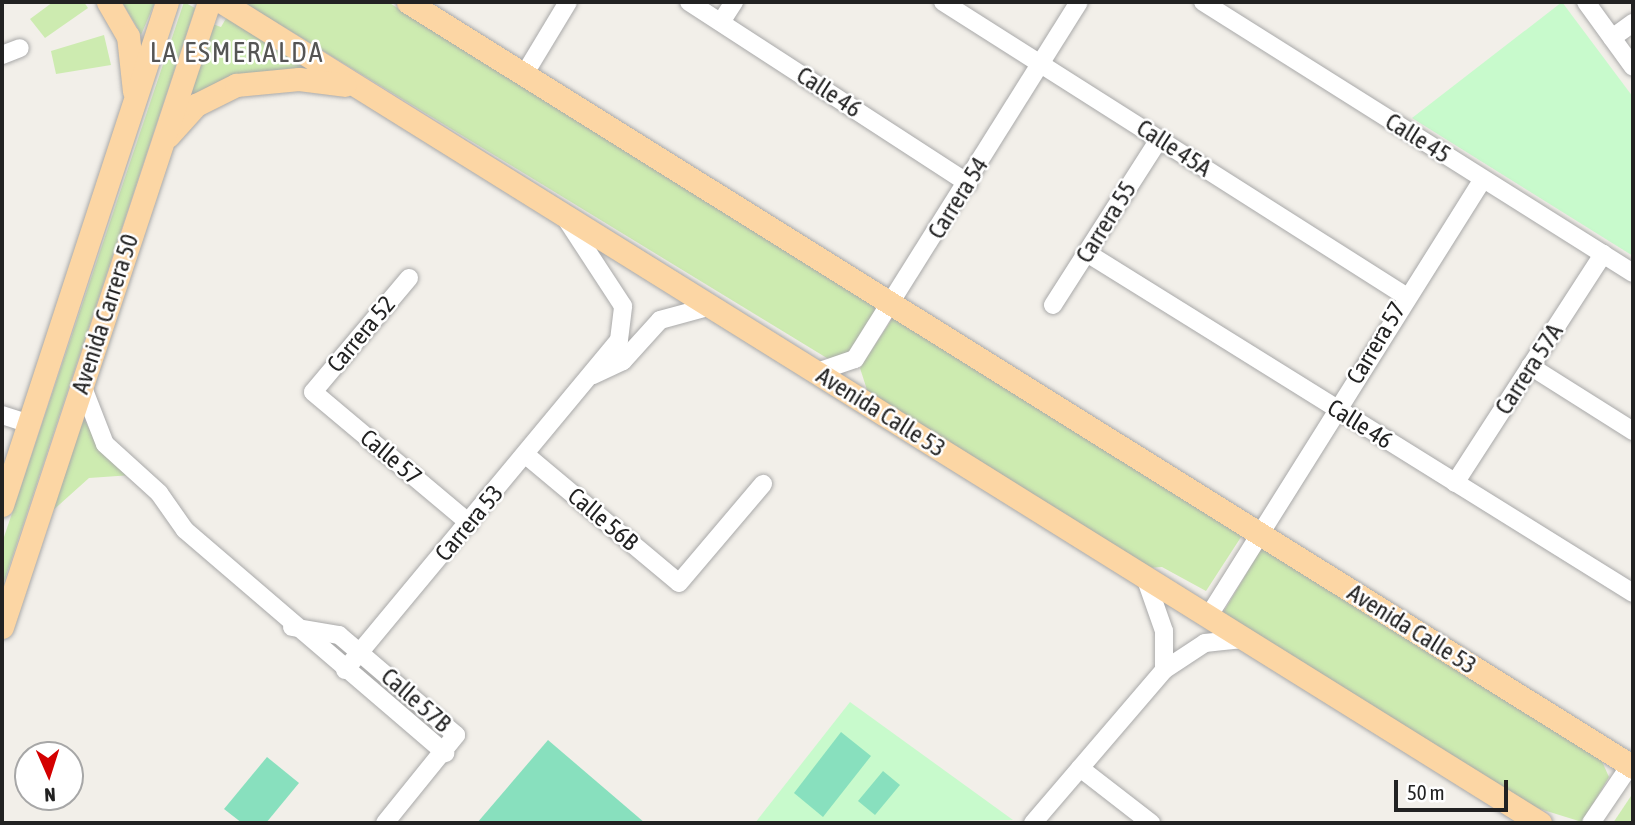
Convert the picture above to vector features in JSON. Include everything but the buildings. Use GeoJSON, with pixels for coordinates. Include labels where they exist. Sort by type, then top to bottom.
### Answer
{"type":"FeatureCollection","features":[{"type":"Feature","properties":{"kind":"main road"},"geometry":{"type":"LineString","coordinates":[[108,2],[131,50],[134,109]]}},
{"type":"Feature","properties":{"kind":"main road","name":"Avenida Carrera 50"},"geometry":{"type":"LineString","coordinates":[[2,505],[167,2]]}},
{"type":"Feature","properties":{"kind":"main road","name":"Avenida Carrera 50"},"geometry":{"type":"LineString","coordinates":[[2,627],[209,2]]}},
{"type":"Feature","properties":{"kind":"main road","name":"Avenida Calle 53"},"geometry":{"type":"LineString","coordinates":[[222,2],[560,210],[1540,823]]}},
{"type":"Feature","properties":{"kind":"main road","name":"Avenida Calle 53"},"geometry":{"type":"LineString","coordinates":[[408,2],[1632,765]]}},
{"type":"Feature","properties":{"kind":"main road"},"geometry":{"type":"LineString","coordinates":[[160,147],[196,105],[236,85],[299,79],[360,88]]}},
{"type":"Feature","properties":{"kind":"street"},"geometry":{"type":"LineString","coordinates":[[524,75],[568,2]]}},
{"type":"Feature","properties":{"kind":"street","name":"Calle 46"},"geometry":{"type":"LineString","coordinates":[[689,2],[968,183]]}},
{"type":"Feature","properties":{"kind":"street"},"geometry":{"type":"LineString","coordinates":[[721,22],[734,2]]}},
{"type":"Feature","properties":{"kind":"street","name":"Calle 45A"},"geometry":{"type":"LineString","coordinates":[[943,2],[1404,295]]}},
{"type":"Feature","properties":{"kind":"street","name":"Carrera 54"},"geometry":{"type":"LineString","coordinates":[[817,372],[855,359],[1043,64],[1079,2]]}},
{"type":"Feature","properties":{"kind":"street","name":"Calle 45"},"geometry":{"type":"LineString","coordinates":[[1203,2],[1633,273]]}},
{"type":"Feature","properties":{"kind":"street"},"geometry":{"type":"LineString","coordinates":[[1586,2],[1633,67]]}},
{"type":"Feature","properties":{"kind":"street"},"geometry":{"type":"LineString","coordinates":[[1612,38],[1633,23]]}},
{"type":"Feature","properties":{"kind":"street"},"geometry":{"type":"LineString","coordinates":[[2,55],[20,48]]}},
{"type":"Feature","properties":{"kind":"street","name":"Carrera 55"},"geometry":{"type":"LineString","coordinates":[[1053,304],[1159,139]]}},
{"type":"Feature","properties":{"kind":"street","name":"Carrera 57"},"geometry":{"type":"LineString","coordinates":[[1208,617],[1404,295],[1483,179]]}},
{"type":"Feature","properties":{"kind":"street","name":"Carrera 53"},"geometry":{"type":"LineString","coordinates":[[345,670],[593,375],[619,340],[624,306],[560,210]]}},
{"type":"Feature","properties":{"kind":"street","name":"Calle 46"},"geometry":{"type":"LineString","coordinates":[[1087,253],[1633,593]]}},
{"type":"Feature","properties":{"kind":"street","name":"Carrera 57A"},"geometry":{"type":"LineString","coordinates":[[1455,483],[1603,254]]}},
{"type":"Feature","properties":{"kind":"street","name":"Carrera 52"},"geometry":{"type":"LineString","coordinates":[[313,392],[409,278]]}},
{"type":"Feature","properties":{"kind":"street","name":"Carrera 53"},"geometry":{"type":"LineString","coordinates":[[593,375],[622,362],[660,320],[712,306]]}},
{"type":"Feature","properties":{"kind":"street"},"geometry":{"type":"LineString","coordinates":[[1530,366],[1633,431]]}},
{"type":"Feature","properties":{"kind":"street","name":"Calle 57B"},"geometry":{"type":"LineString","coordinates":[[82,385],[105,444],[159,493],[185,530],[286,622],[445,753],[455,741],[453,729],[339,635],[286,622]]}},
{"type":"Feature","properties":{"kind":"street","name":"Calle 57"},"geometry":{"type":"LineString","coordinates":[[313,392],[469,523]]}},
{"type":"Feature","properties":{"kind":"street"},"geometry":{"type":"LineString","coordinates":[[2,415],[29,424]]}},
{"type":"Feature","properties":{"kind":"street","name":"Calle 56B"},"geometry":{"type":"LineString","coordinates":[[526,455],[679,583],[763,484]]}},
{"type":"Feature","properties":{"kind":"street"},"geometry":{"type":"LineString","coordinates":[[1145,577],[1164,631],[1164,670]]}},
{"type":"Feature","properties":{"kind":"street"},"geometry":{"type":"LineString","coordinates":[[1033,823],[1164,670],[1205,643],[1243,639]]}},
{"type":"Feature","properties":{"kind":"street"},"geometry":{"type":"LineString","coordinates":[[386,823],[445,753]]}},
{"type":"Feature","properties":{"kind":"street"},"geometry":{"type":"LineString","coordinates":[[1591,823],[1632,765]]}},
{"type":"Feature","properties":{"kind":"street"},"geometry":{"type":"LineString","coordinates":[[1080,768],[1151,823]]}},
{"type":"Feature","properties":{"kind":"green space"},"geometry":{"type":"Polygon","coordinates":[[[53,2],[84,2],[88,8],[45,38],[30,19],[53,2]]]}},
{"type":"Feature","properties":{"kind":"green space"},"geometry":{"type":"Polygon","coordinates":[[[122,2],[155,2],[141,35],[137,27],[122,2]]]}},
{"type":"Feature","properties":{"kind":"green space"},"geometry":{"type":"Polygon","coordinates":[[[184,2],[195,8],[2,588],[2,543],[184,2]]]}},
{"type":"Feature","properties":{"kind":"green space"},"geometry":{"type":"Polygon","coordinates":[[[243,2],[388,2],[878,308],[847,357],[835,363],[243,2]]]}},
{"type":"Feature","properties":{"kind":"green space"},"geometry":{"type":"Polygon","coordinates":[[[1562,2],[1633,97],[1633,256],[1412,118],[1562,2]]]}},
{"type":"Feature","properties":{"kind":"green space"},"geometry":{"type":"Polygon","coordinates":[[[228,15],[331,76],[308,73],[177,110],[207,22],[221,27],[228,15]]]}},
{"type":"Feature","properties":{"kind":"green space"},"geometry":{"type":"Polygon","coordinates":[[[104,35],[111,65],[56,74],[51,51],[104,35]]]}},
{"type":"Feature","properties":{"kind":"green space"},"geometry":{"type":"Polygon","coordinates":[[[894,316],[1243,534],[1206,591],[1162,567],[1147,568],[868,393],[860,368],[894,316]]]}},
{"type":"Feature","properties":{"kind":"green space"},"geometry":{"type":"Polygon","coordinates":[[[82,415],[97,444],[132,475],[89,478],[50,513],[82,415]]]}},
{"type":"Feature","properties":{"kind":"green space"},"geometry":{"type":"Polygon","coordinates":[[[1263,546],[1600,757],[1609,777],[1582,822],[1518,802],[1221,616],[1263,546]]]}},
{"type":"Feature","properties":{"kind":"green space"},"geometry":{"type":"Polygon","coordinates":[[[850,702],[1013,820],[755,823],[850,702]]]}},
{"type":"Feature","properties":{"kind":"green space"},"geometry":{"type":"Polygon","coordinates":[[[841,732],[871,756],[823,817],[794,793],[841,732]]]}},
{"type":"Feature","properties":{"kind":"green space"},"geometry":{"type":"Polygon","coordinates":[[[548,740],[645,823],[477,823],[548,740]]]}},
{"type":"Feature","properties":{"kind":"green space"},"geometry":{"type":"Polygon","coordinates":[[[267,757],[299,783],[266,823],[242,823],[224,809],[267,757]]]}},
{"type":"Feature","properties":{"kind":"green space"},"geometry":{"type":"Polygon","coordinates":[[[883,771],[900,785],[875,815],[858,801],[883,771]]]}},
{"type":"Feature","properties":{"kind":"green space"},"geometry":{"type":"Polygon","coordinates":[[[1633,793],[1633,823],[1613,823],[1633,793]]]}},
{"type":"Feature","properties":{"kind":"district","name":"LA ESMERALDA"},"geometry":{"type":"Point","coordinates":[237,52]}}]}
